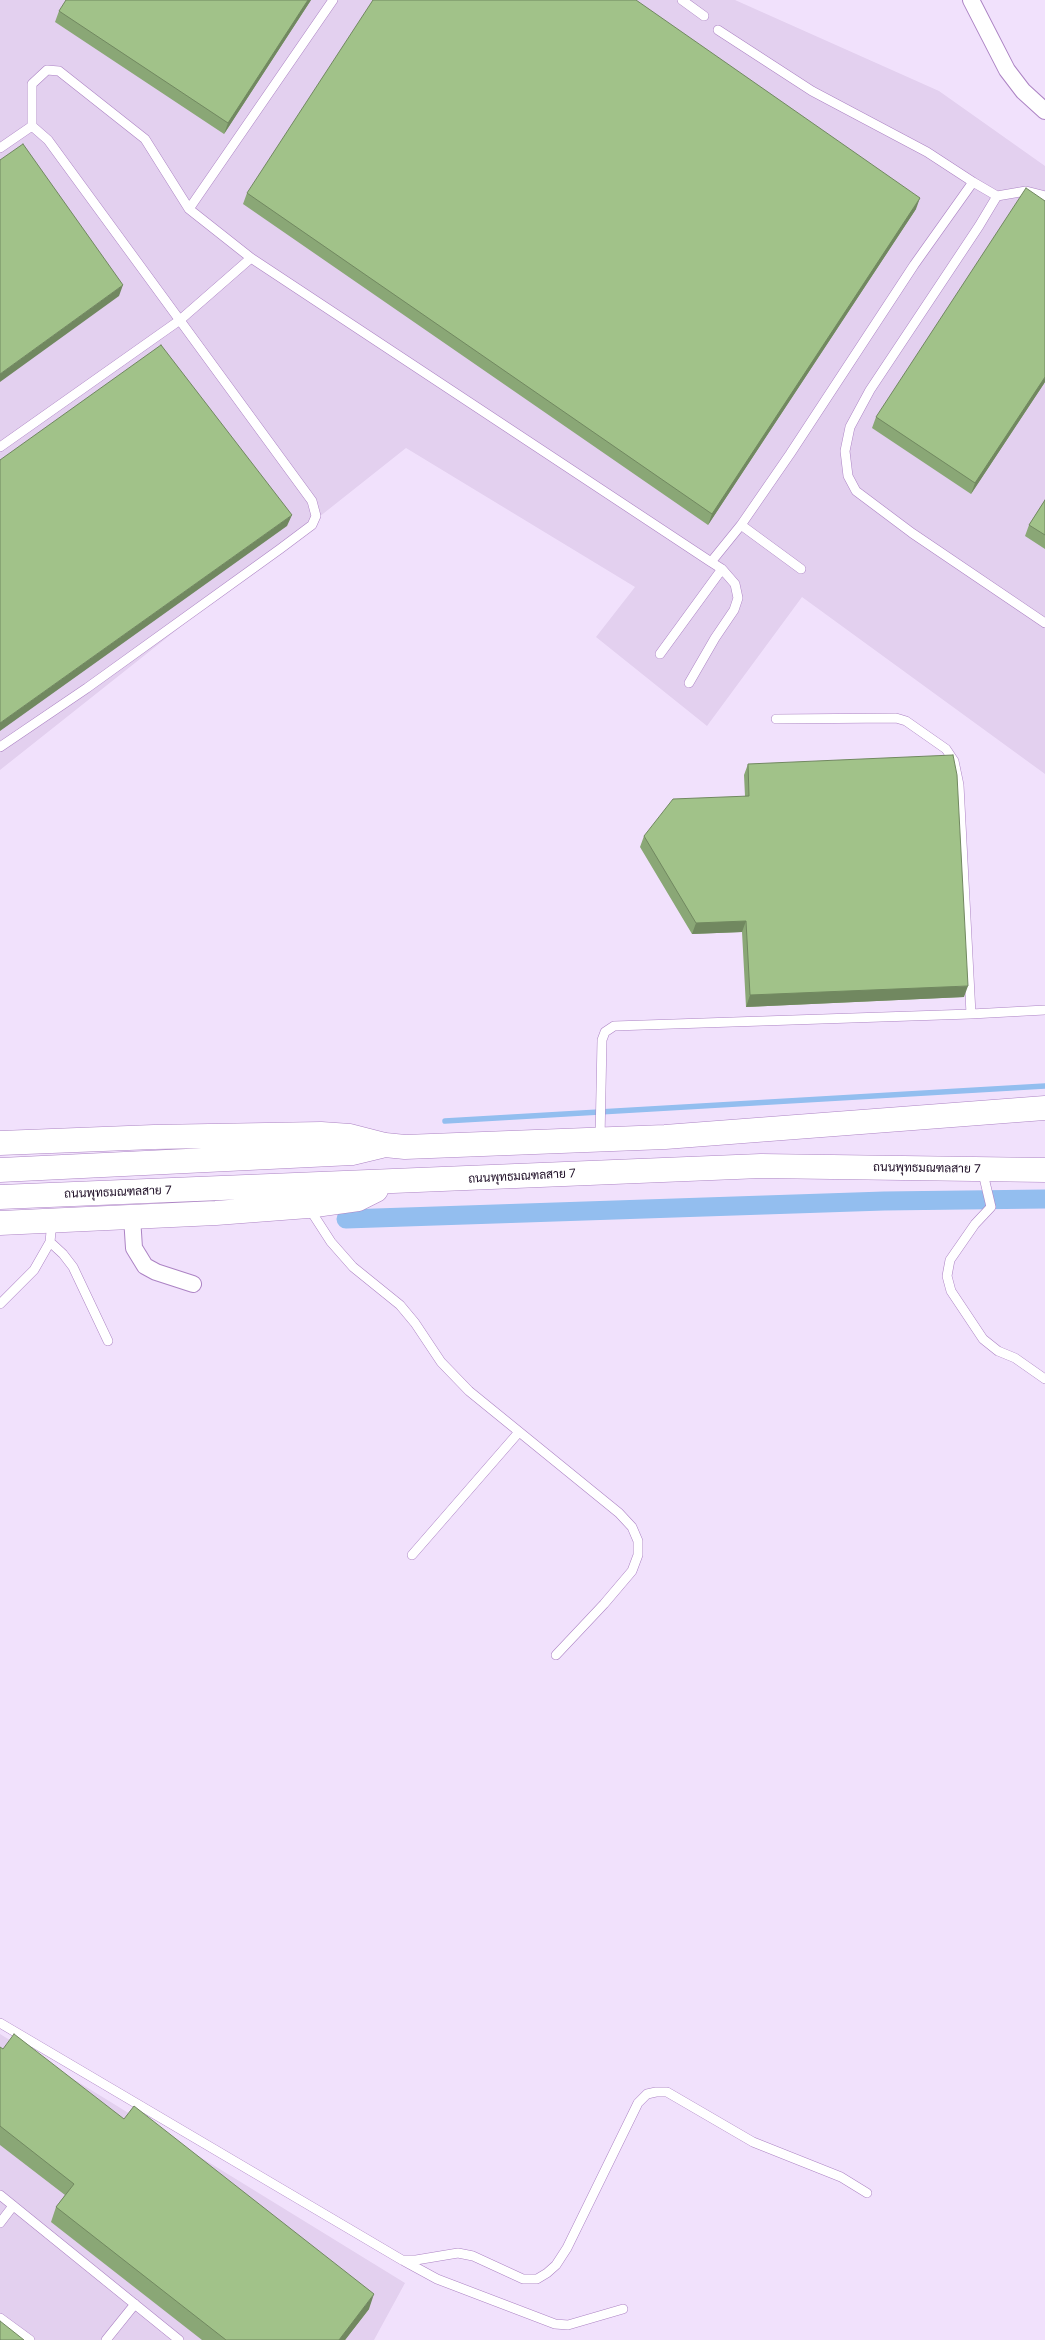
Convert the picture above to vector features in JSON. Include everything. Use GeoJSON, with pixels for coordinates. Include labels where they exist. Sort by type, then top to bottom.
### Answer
{"type":"FeatureCollection","features":[{"type":"Feature","properties":{"kind":"main road"},"geometry":{"type":"LineString","coordinates":[[0,1143],[154,1137],[321,1134],[350,1136],[385,1145],[405,1147],[665,1137],[1045,1108]]}},
{"type":"Feature","properties":{"kind":"main road"},"geometry":{"type":"LineString","coordinates":[[0,1170],[352,1153],[385,1145]]}},
{"type":"Feature","properties":{"kind":"main road","name":"ถนนพุทธมณฑลสาย 7"},"geometry":{"type":"LineString","coordinates":[[0,1197],[761,1166],[1045,1170]]}},
{"type":"Feature","properties":{"kind":"main road"},"geometry":{"type":"LineString","coordinates":[[0,1222],[52,1231],[132,1217],[308,1206],[358,1199],[392,1182]]}},
{"type":"Feature","properties":{"kind":"street"},"geometry":{"type":"LineString","coordinates":[[971,0],[1007,70],[1023,91],[1045,111]]}},
{"type":"Feature","properties":{"kind":"street"},"geometry":{"type":"LineString","coordinates":[[132,1217],[134,1248],[145,1266],[156,1272],[193,1284]]}},
{"type":"Feature","properties":{"kind":"lane"},"geometry":{"type":"LineString","coordinates":[[189,208],[333,0]]}},
{"type":"Feature","properties":{"kind":"lane"},"geometry":{"type":"LineString","coordinates":[[682,0],[704,16]]}},
{"type":"Feature","properties":{"kind":"lane"},"geometry":{"type":"LineString","coordinates":[[718,30],[812,91],[927,152],[997,196],[1026,191],[1045,196]]}},
{"type":"Feature","properties":{"kind":"lane"},"geometry":{"type":"LineString","coordinates":[[0,747],[112,671],[293,540],[312,525],[316,516],[312,500],[48,140],[32,126],[32,84],[47,70],[59,70],[144,139],[189,208],[251,258],[722,569],[735,584],[738,598],[734,610],[715,638],[689,684]]}},
{"type":"Feature","properties":{"kind":"lane"},"geometry":{"type":"LineString","coordinates":[[0,148],[32,126]]}},
{"type":"Feature","properties":{"kind":"lane"},"geometry":{"type":"LineString","coordinates":[[711,562],[740,525],[795,446],[914,265],[973,182]]}},
{"type":"Feature","properties":{"kind":"lane"},"geometry":{"type":"LineString","coordinates":[[997,196],[870,390],[850,427],[845,451],[848,476],[856,491],[912,533],[1045,623]]}},
{"type":"Feature","properties":{"kind":"lane"},"geometry":{"type":"LineString","coordinates":[[0,447],[180,320],[251,258]]}},
{"type":"Feature","properties":{"kind":"lane"},"geometry":{"type":"LineString","coordinates":[[740,525],[801,569]]}},
{"type":"Feature","properties":{"kind":"lane"},"geometry":{"type":"LineString","coordinates":[[660,654],[722,569]]}},
{"type":"Feature","properties":{"kind":"lane"},"geometry":{"type":"LineString","coordinates":[[776,719],[896,718],[906,721],[946,749],[954,761],[959,785],[971,1014]]}},
{"type":"Feature","properties":{"kind":"lane"},"geometry":{"type":"LineString","coordinates":[[600,1139],[602,1040],[605,1032],[614,1026],[1045,1010]]}},
{"type":"Feature","properties":{"kind":"lane"},"geometry":{"type":"LineString","coordinates":[[982,1168],[991,1207],[975,1224],[950,1260],[947,1276],[951,1291],[983,1339],[998,1351],[1015,1358],[1045,1378]]}},
{"type":"Feature","properties":{"kind":"lane"},"geometry":{"type":"LineString","coordinates":[[308,1206],[331,1242],[353,1267],[400,1306],[415,1323],[441,1362],[469,1391],[619,1513],[632,1527],[638,1541],[638,1555],[632,1571],[556,1655]]}},
{"type":"Feature","properties":{"kind":"lane"},"geometry":{"type":"LineString","coordinates":[[0,1304],[34,1270],[52,1231]]}},
{"type":"Feature","properties":{"kind":"lane"},"geometry":{"type":"LineString","coordinates":[[52,1231],[63,1254],[73,1267],[108,1341]]}},
{"type":"Feature","properties":{"kind":"lane"},"geometry":{"type":"LineString","coordinates":[[412,1555],[519,1432]]}},
{"type":"Feature","properties":{"kind":"lane"},"geometry":{"type":"LineString","coordinates":[[0,2023],[437,2279],[555,2324],[568,2325],[623,2309]]}},
{"type":"Feature","properties":{"kind":"lane"},"geometry":{"type":"LineString","coordinates":[[402,2260],[416,2260],[458,2252],[473,2256],[522,2279],[537,2279],[547,2274],[556,2265],[567,2248],[638,2103],[647,2094],[656,2092],[668,2092],[753,2142],[833,2174],[867,2193]]}},
{"type":"Feature","properties":{"kind":"lane"},"geometry":{"type":"LineString","coordinates":[[0,2195],[179,2340]]}},
{"type":"Feature","properties":{"kind":"lane"},"geometry":{"type":"LineString","coordinates":[[0,2223],[13,2206]]}},
{"type":"Feature","properties":{"kind":"lane"},"geometry":{"type":"LineString","coordinates":[[106,2340],[135,2304]]}},
{"type":"Feature","properties":{"kind":"lane"},"geometry":{"type":"LineString","coordinates":[[0,2318],[30,2340]]}},
{"type":"Feature","properties":{"kind":"shaded area"},"geometry":{"type":"Polygon","coordinates":[[[0,0],[735,0],[939,91],[1045,166],[1045,774],[802,597],[707,726],[596,637],[635,587],[406,448],[0,770],[0,0]]]}},
{"type":"Feature","properties":{"kind":"shaded area"},"geometry":{"type":"Polygon","coordinates":[[[0,2034],[405,2283],[374,2340],[0,2340],[0,2034]]]}},
{"type":"Feature","properties":{"kind":"building"},"geometry":{"type":"Polygon","coordinates":[[[66,0],[308,0],[228,123],[59,11],[66,0]]]}},
{"type":"Feature","properties":{"kind":"building"},"geometry":{"type":"Polygon","coordinates":[[[373,0],[636,0],[920,198],[712,514],[247,193],[373,0]]]}},
{"type":"Feature","properties":{"kind":"building"},"geometry":{"type":"Polygon","coordinates":[[[23,144],[123,285],[0,374],[0,160],[23,144]]]}},
{"type":"Feature","properties":{"kind":"building"},"geometry":{"type":"Polygon","coordinates":[[[1026,188],[1045,201],[1045,377],[975,483],[876,417],[1026,188]]]}},
{"type":"Feature","properties":{"kind":"building"},"geometry":{"type":"Polygon","coordinates":[[[161,345],[292,515],[0,723],[0,460],[161,345]]]}},
{"type":"Feature","properties":{"kind":"building"},"geometry":{"type":"Polygon","coordinates":[[[1045,500],[1045,535],[1029,525],[1045,500]]]}},
{"type":"Feature","properties":{"kind":"building"},"geometry":{"type":"Polygon","coordinates":[[[953,755],[957,775],[968,986],[750,995],[746,921],[696,923],[644,836],[673,799],[749,796],[748,764],[953,755]]]}},
{"type":"Feature","properties":{"kind":"building"},"geometry":{"type":"Polygon","coordinates":[[[14,2034],[124,2119],[134,2106],[374,2294],[339,2340],[226,2340],[56,2207],[74,2184],[0,2126],[0,2047],[3,2049],[14,2034]]]}},
{"type":"Feature","properties":{"kind":"building"},"geometry":{"type":"Polygon","coordinates":[[[0,2321],[24,2340],[0,2340],[0,2321]]]}},
{"type":"Feature","properties":{"kind":"waterway"},"geometry":{"type":"LineString","coordinates":[[445,1121],[1045,1086]]}},
{"type":"Feature","properties":{"kind":"waterway"},"geometry":{"type":"LineString","coordinates":[[346,1219],[884,1201],[1045,1199]]}}]}
